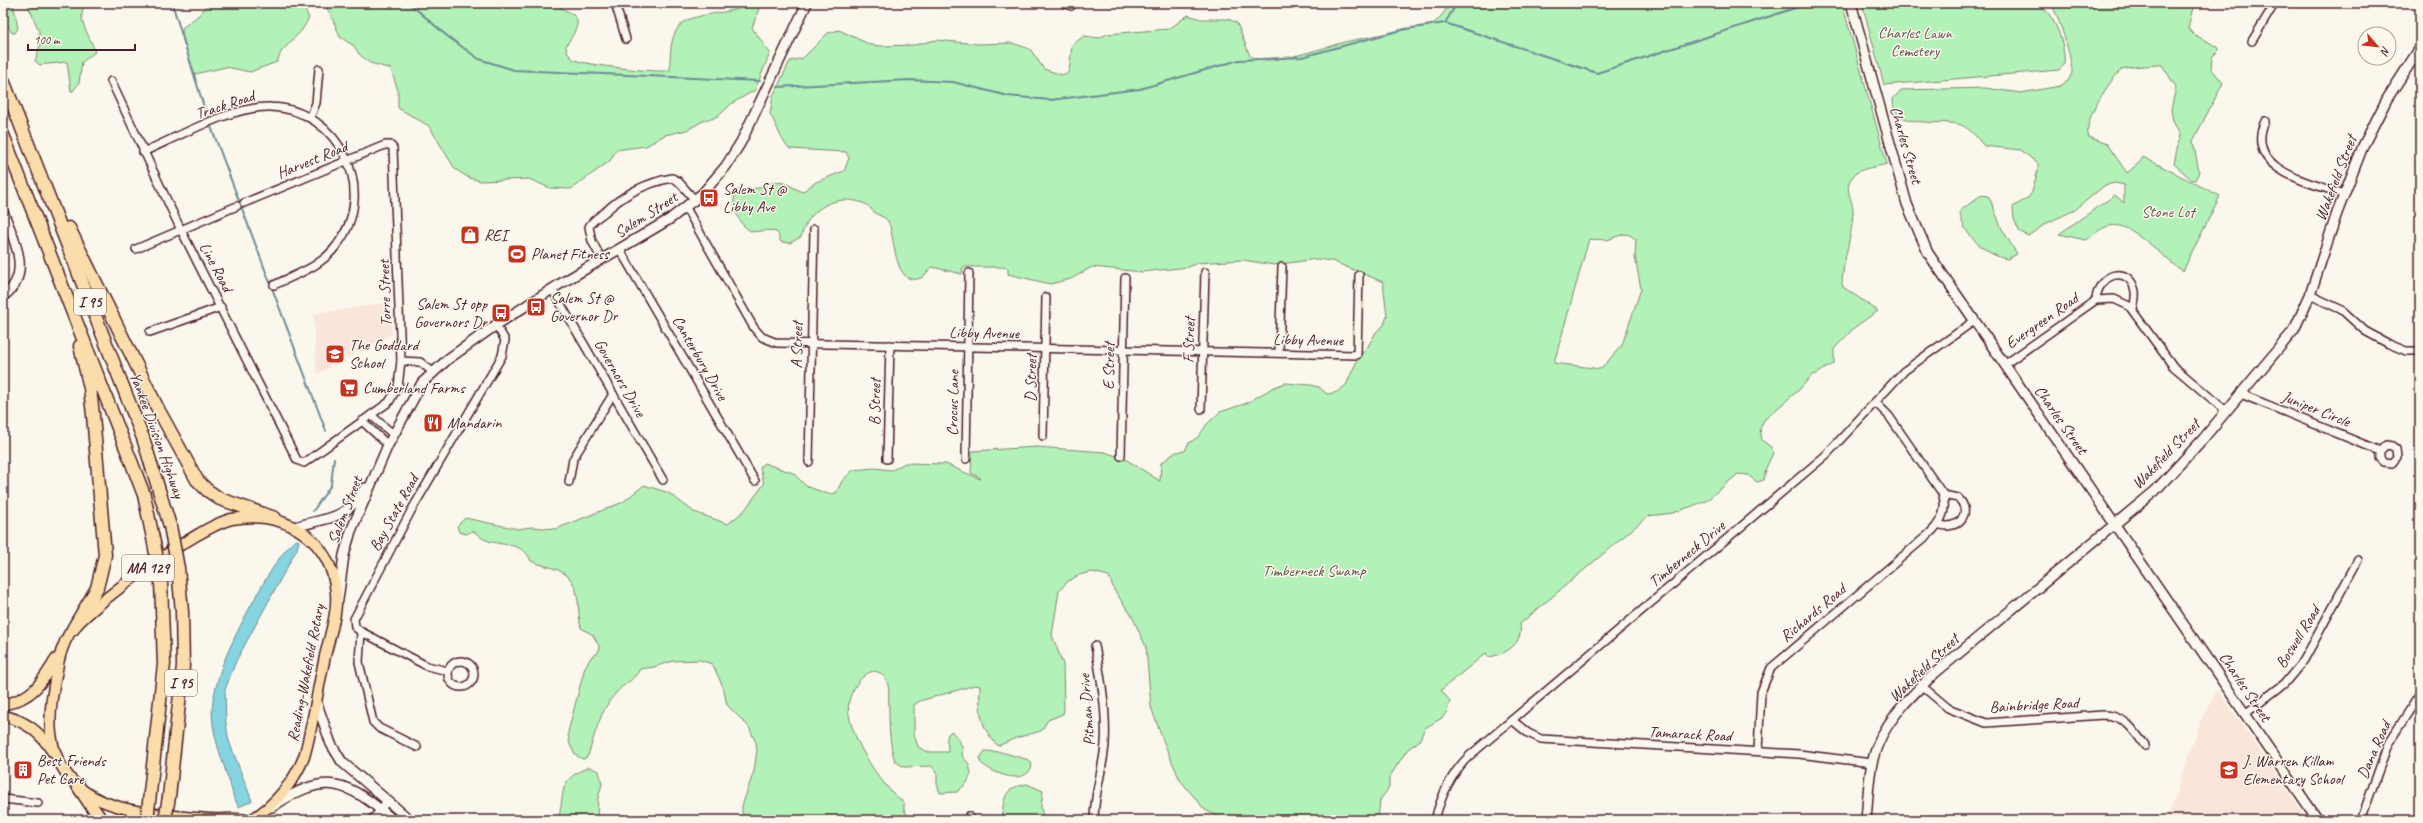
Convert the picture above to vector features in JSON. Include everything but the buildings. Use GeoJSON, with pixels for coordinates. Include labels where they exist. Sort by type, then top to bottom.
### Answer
{"type":"FeatureCollection","features":[{"type":"Feature","properties":{"kind":"highway","name":"Yankee Division Highway"},"geometry":{"type":"LineString","coordinates":[[3,80],[143,438],[170,526],[178,568],[182,612],[183,666],[165,820]]}},
{"type":"Feature","properties":{"kind":"highway","name":"Yankee Division Highway"},"geometry":{"type":"LineString","coordinates":[[3,135],[144,495],[161,582],[164,664],[147,820]]}},
{"type":"Feature","properties":{"kind":"highway"},"geometry":{"type":"LineString","coordinates":[[31,152],[115,324],[197,480],[206,490],[220,499],[275,518]]}},
{"type":"Feature","properties":{"kind":"highway"},"geometry":{"type":"LineString","coordinates":[[66,295],[90,388],[105,548],[100,581],[73,629]]}},
{"type":"Feature","properties":{"kind":"highway"},"geometry":{"type":"LineString","coordinates":[[78,786],[101,820]]}},
{"type":"Feature","properties":{"kind":"main road","name":"Reading-Wakefield Rotary"},"geometry":{"type":"LineString","coordinates":[[245,820],[212,819],[121,808],[97,800],[78,786],[58,759],[50,730],[49,716],[59,654],[73,629],[80,620],[121,587],[166,555],[210,528],[231,520],[275,518],[295,527],[314,543],[329,566],[336,592],[334,611],[308,742],[298,771],[285,789],[264,812],[251,820]]}},
{"type":"Feature","properties":{"kind":"main road","name":"MA 129"},"geometry":{"type":"LineString","coordinates":[[3,705],[20,700],[33,692],[42,682],[59,654]]}},
{"type":"Feature","properties":{"kind":"main road"},"geometry":{"type":"LineString","coordinates":[[3,716],[19,721],[32,728],[43,738],[58,759]]}},
{"type":"Feature","properties":{"kind":"street"},"geometry":{"type":"LineString","coordinates":[[615,3],[626,39]]}},
{"type":"Feature","properties":{"kind":"street","name":"Salem Street"},"geometry":{"type":"LineString","coordinates":[[334,611],[340,596],[347,544],[378,466],[418,389],[433,372],[496,325],[552,289],[620,250],[686,208],[695,200],[722,172],[734,155],[807,3]]}},
{"type":"Feature","properties":{"kind":"street","name":"Charles Street"},"geometry":{"type":"LineString","coordinates":[[1851,3],[1910,214],[1928,253],[2318,820]]}},
{"type":"Feature","properties":{"kind":"street"},"geometry":{"type":"LineString","coordinates":[[2252,41],[2275,3]]}},
{"type":"Feature","properties":{"kind":"street","name":"Wakefield Street"},"geometry":{"type":"LineString","coordinates":[[1866,820],[1872,763],[1878,744],[1885,730],[1922,686],[2115,525],[2166,480],[2241,394],[2294,330],[2310,295],[2344,194],[2374,124],[2420,48]]}},
{"type":"Feature","properties":{"kind":"street"},"geometry":{"type":"LineString","coordinates":[[310,118],[316,103],[319,69]]}},
{"type":"Feature","properties":{"kind":"street","name":"Line Road"},"geometry":{"type":"LineString","coordinates":[[111,81],[143,152],[180,228],[297,460],[301,463]]}},
{"type":"Feature","properties":{"kind":"street","name":"Track Road"},"geometry":{"type":"LineString","coordinates":[[143,152],[210,124],[259,107],[281,108],[310,118],[330,134],[348,160],[354,182],[353,207],[349,223],[342,239],[322,261],[309,269],[274,284]]}},
{"type":"Feature","properties":{"kind":"street"},"geometry":{"type":"LineString","coordinates":[[2265,121],[2260,143],[2266,155],[2276,167],[2292,177],[2344,194]]}},
{"type":"Feature","properties":{"kind":"street","name":"Harvest Road"},"geometry":{"type":"LineString","coordinates":[[244,203],[386,144],[391,145]]}},
{"type":"Feature","properties":{"kind":"street","name":"Torre Street"},"geometry":{"type":"LineString","coordinates":[[301,463],[305,462],[362,422],[389,402],[397,392],[401,361],[394,150],[391,145]]}},
{"type":"Feature","properties":{"kind":"street"},"geometry":{"type":"LineString","coordinates":[[602,260],[592,241],[590,226],[622,197],[646,185],[672,178],[678,181],[695,200]]}},
{"type":"Feature","properties":{"kind":"street"},"geometry":{"type":"LineString","coordinates":[[136,249],[180,228],[237,206]]}},
{"type":"Feature","properties":{"kind":"street","name":"Libby Avenue"},"geometry":{"type":"LineString","coordinates":[[686,208],[757,333],[768,340],[777,343],[1357,355],[1359,275]]}},
{"type":"Feature","properties":{"kind":"street"},"geometry":{"type":"LineString","coordinates":[[3,212],[19,252],[20,265],[16,281],[3,296]]}},
{"type":"Feature","properties":{"kind":"street","name":"A Street"},"geometry":{"type":"LineString","coordinates":[[809,462],[814,229]]}},
{"type":"Feature","properties":{"kind":"street","name":"Canterbury Drive"},"geometry":{"type":"LineString","coordinates":[[620,250],[755,481]]}},
{"type":"Feature","properties":{"kind":"street"},"geometry":{"type":"LineString","coordinates":[[1279,353],[1282,267]]}},
{"type":"Feature","properties":{"kind":"street","name":"F Street"},"geometry":{"type":"LineString","coordinates":[[1201,409],[1204,272]]}},
{"type":"Feature","properties":{"kind":"street","name":"Crocus Lane"},"geometry":{"type":"LineString","coordinates":[[966,459],[969,273]]}},
{"type":"Feature","properties":{"kind":"street","name":"Evergreen Road"},"geometry":{"type":"LineString","coordinates":[[2096,300],[2098,288],[2103,281],[2109,276],[2119,275],[2128,280],[2134,291],[2133,310]]}},
{"type":"Feature","properties":{"kind":"street","name":"E Street"},"geometry":{"type":"LineString","coordinates":[[1121,456],[1125,278]]}},
{"type":"Feature","properties":{"kind":"street","name":"Governors Drive"},"geometry":{"type":"LineString","coordinates":[[552,289],[663,480]]}},
{"type":"Feature","properties":{"kind":"street"},"geometry":{"type":"LineString","coordinates":[[2310,295],[2342,310],[2365,331],[2389,344],[2406,351],[2420,351]]}},
{"type":"Feature","properties":{"kind":"street","name":"D Street"},"geometry":{"type":"LineString","coordinates":[[1043,436],[1046,297]]}},
{"type":"Feature","properties":{"kind":"street","name":"Evergreen Road"},"geometry":{"type":"LineString","coordinates":[[2004,364],[2096,300],[2114,299],[2126,304],[2133,310],[2177,371],[2226,411]]}},
{"type":"Feature","properties":{"kind":"street"},"geometry":{"type":"LineString","coordinates":[[150,332],[221,307]]}},
{"type":"Feature","properties":{"kind":"street","name":"Timberneck Drive"},"geometry":{"type":"LineString","coordinates":[[1435,820],[1443,794],[1460,766],[1512,720],[1826,455],[1904,371],[1974,321]]}},
{"type":"Feature","properties":{"kind":"street","name":"Bay State Road"},"geometry":{"type":"LineString","coordinates":[[361,632],[354,625],[355,616],[405,522],[502,356],[505,340],[496,325]]}},
{"type":"Feature","properties":{"kind":"street","name":"B Street"},"geometry":{"type":"LineString","coordinates":[[888,459],[890,345]]}},
{"type":"Feature","properties":{"kind":"street"},"geometry":{"type":"LineString","coordinates":[[401,361],[420,362],[433,372]]}},
{"type":"Feature","properties":{"kind":"street"},"geometry":{"type":"LineString","coordinates":[[569,482],[573,459],[613,394]]}},
{"type":"Feature","properties":{"kind":"street","name":"Juniper Circle"},"geometry":{"type":"LineString","coordinates":[[2241,394],[2380,451]]}},
{"type":"Feature","properties":{"kind":"street"},"geometry":{"type":"LineString","coordinates":[[1875,402],[1889,416],[1943,495],[1944,508],[1938,524],[1947,527],[1956,525],[1960,522],[1964,513],[1963,505],[1958,498],[1943,495]]}},
{"type":"Feature","properties":{"kind":"street"},"geometry":{"type":"LineString","coordinates":[[370,415],[394,435]]}},
{"type":"Feature","properties":{"kind":"street"},"geometry":{"type":"LineString","coordinates":[[362,422],[388,445]]}},
{"type":"Feature","properties":{"kind":"street","name":"Salem Street"},"geometry":{"type":"LineString","coordinates":[[295,527],[327,520],[344,513],[358,500],[378,466]]}},
{"type":"Feature","properties":{"kind":"street","name":"Richards Road"},"geometry":{"type":"LineString","coordinates":[[1758,752],[1761,692],[1771,668],[1938,524]]}},
{"type":"Feature","properties":{"kind":"street","name":"Boswell Road"},"geometry":{"type":"LineString","coordinates":[[2245,714],[2284,684],[2300,666],[2313,646],[2358,560]]}},
{"type":"Feature","properties":{"kind":"street"},"geometry":{"type":"LineString","coordinates":[[416,748],[379,728],[372,720],[359,662],[361,632],[427,666],[448,671]]}},
{"type":"Feature","properties":{"kind":"street","name":"Pitman Drive"},"geometry":{"type":"LineString","coordinates":[[1094,820],[1095,799],[1105,736],[1104,706],[1095,646]]}},
{"type":"Feature","properties":{"kind":"street","name":"Bainbridge Road"},"geometry":{"type":"LineString","coordinates":[[1922,686],[1948,708],[1986,723],[2103,715],[2117,717],[2129,724],[2145,746]]}},
{"type":"Feature","properties":{"kind":"street","name":"Dana Road"},"geometry":{"type":"LineString","coordinates":[[2361,820],[2388,744],[2420,694]]}},
{"type":"Feature","properties":{"kind":"street"},"geometry":{"type":"LineString","coordinates":[[316,700],[326,733],[339,757],[410,820]]}},
{"type":"Feature","properties":{"kind":"street","name":"Tamarack Road"},"geometry":{"type":"LineString","coordinates":[[1512,720],[1528,733],[1541,739],[1799,754],[1872,763]]}},
{"type":"Feature","properties":{"kind":"street"},"geometry":{"type":"LineString","coordinates":[[264,812],[292,795],[322,784],[338,785],[354,790],[393,820]]}},
{"type":"Feature","properties":{"kind":"street"},"geometry":{"type":"LineString","coordinates":[[3,799],[38,803]]}},
{"type":"Feature","properties":{"kind":"street"},"geometry":{"type":"LineString","coordinates":[[371,820],[381,810],[387,800]]}},
{"type":"Feature","properties":{"kind":"street"},"geometry":{"type":"LineString","coordinates":[[378,820],[381,810]]}},
{"type":"Feature","properties":{"kind":"shaded area","name":"The Goddard School"},"geometry":{"type":"Polygon","coordinates":[[[391,302],[392,334],[317,374],[313,314],[391,302]]]}},
{"type":"Feature","properties":{"kind":"shaded area","name":"J. Warren Killam Elementary School"},"geometry":{"type":"Polygon","coordinates":[[[2217,689],[2308,820],[2167,820],[2201,720],[2217,689]]]}},
{"type":"Feature","properties":{"kind":"green space"},"geometry":{"type":"Polygon","coordinates":[[[3,3],[13,3],[18,28],[15,33],[12,33],[10,30],[4,15],[3,3]]]}},
{"type":"Feature","properties":{"kind":"green space"},"geometry":{"type":"Polygon","coordinates":[[[27,3],[88,3],[84,8],[82,20],[95,52],[82,62],[79,83],[73,91],[71,91],[67,62],[40,65],[35,61],[40,45],[39,31],[27,3]]]}},
{"type":"Feature","properties":{"kind":"green space"},"geometry":{"type":"Polygon","coordinates":[[[208,3],[302,3],[309,18],[302,30],[281,52],[277,62],[250,72],[226,67],[195,74],[183,41],[182,28],[199,15],[208,3]]]}},
{"type":"Feature","properties":{"kind":"green space"},"geometry":{"type":"Polygon","coordinates":[[[323,3],[560,3],[560,7],[576,17],[577,21],[577,26],[566,46],[568,53],[573,59],[590,64],[605,66],[665,71],[670,70],[673,37],[678,27],[686,21],[695,17],[740,8],[748,3],[761,3],[752,28],[770,53],[755,90],[731,104],[721,114],[712,119],[707,119],[687,130],[665,135],[646,146],[616,150],[610,161],[571,189],[550,188],[529,179],[481,181],[469,178],[455,169],[429,126],[398,108],[398,91],[391,69],[370,63],[359,54],[354,46],[340,37],[330,13],[323,3]]]}},
{"type":"Feature","properties":{"kind":"green space","name":"Timberneck Swamp"},"geometry":{"type":"Polygon","coordinates":[[[1451,3],[1842,3],[1887,164],[1859,171],[1853,176],[1848,185],[1853,213],[1842,283],[1843,287],[1878,311],[1855,327],[1834,349],[1834,364],[1812,375],[1800,389],[1764,420],[1760,429],[1762,440],[1772,448],[1773,453],[1766,468],[1764,480],[1757,482],[1748,475],[1738,474],[1706,501],[1673,513],[1648,516],[1520,624],[1521,631],[1519,637],[1512,647],[1495,656],[1488,657],[1486,653],[1441,690],[1450,701],[1447,712],[1442,718],[1425,728],[1419,741],[1407,750],[1394,770],[1389,778],[1389,788],[1380,800],[1378,819],[1364,817],[1362,820],[1226,820],[1205,810],[1180,780],[1164,743],[1151,707],[1146,647],[1132,616],[1114,590],[1109,576],[1092,572],[1079,575],[1067,582],[1059,591],[1052,635],[1063,664],[1064,708],[1063,714],[1048,720],[1041,731],[1016,738],[998,746],[987,733],[984,726],[980,703],[980,686],[975,685],[920,701],[914,705],[914,734],[918,747],[928,752],[948,752],[947,736],[951,731],[960,742],[962,756],[969,764],[971,774],[967,783],[957,792],[940,793],[937,784],[937,772],[931,766],[904,767],[895,761],[890,734],[889,691],[887,682],[882,674],[876,671],[870,672],[859,681],[854,688],[849,701],[849,713],[852,726],[858,741],[875,771],[895,795],[904,802],[904,810],[912,820],[747,820],[742,813],[742,806],[754,771],[757,750],[756,743],[749,727],[727,705],[723,687],[712,664],[700,660],[673,661],[654,667],[640,669],[634,677],[610,700],[602,715],[588,756],[584,759],[580,758],[574,753],[570,745],[568,732],[585,667],[592,656],[597,654],[600,648],[593,635],[581,628],[575,587],[566,575],[558,570],[531,561],[523,550],[518,547],[486,540],[473,531],[466,534],[459,532],[457,526],[465,518],[518,529],[531,527],[556,529],[623,502],[644,485],[669,493],[694,512],[728,524],[744,511],[764,484],[760,468],[764,463],[793,473],[806,486],[828,494],[836,493],[842,481],[853,470],[874,468],[892,470],[905,463],[946,464],[980,479],[981,478],[971,473],[972,451],[1037,447],[1105,452],[1127,460],[1160,481],[1161,463],[1176,452],[1185,451],[1188,444],[1199,436],[1207,424],[1220,412],[1247,403],[1272,388],[1285,383],[1319,387],[1327,394],[1337,392],[1346,385],[1358,358],[1367,348],[1376,332],[1384,325],[1387,316],[1383,282],[1332,261],[1317,259],[1274,265],[1243,260],[1197,263],[1189,267],[1142,272],[1092,267],[1071,279],[1050,284],[1008,274],[1008,268],[1002,267],[963,267],[962,274],[932,267],[923,277],[912,279],[905,276],[900,268],[888,221],[875,213],[865,204],[853,200],[833,202],[816,211],[810,218],[801,237],[790,243],[781,242],[777,233],[773,231],[751,231],[742,224],[736,212],[734,200],[737,190],[758,188],[774,182],[785,183],[802,192],[816,182],[844,171],[849,158],[846,152],[790,149],[787,147],[770,114],[773,96],[790,61],[803,58],[828,33],[839,30],[871,45],[881,46],[914,45],[936,40],[978,44],[1012,43],[1030,49],[1044,69],[1062,75],[1069,72],[1072,45],[1084,36],[1099,38],[1107,34],[1169,29],[1188,15],[1201,19],[1228,19],[1237,23],[1250,56],[1259,59],[1271,60],[1285,58],[1344,42],[1401,30],[1429,26],[1438,20],[1451,3]],[[1624,234],[1607,240],[1589,239],[1554,363],[1601,369],[1622,345],[1641,289],[1635,257],[1636,240],[1630,235],[1624,234]]]}},
{"type":"Feature","properties":{"kind":"green space","name":"Charles Lawn Cemetery"},"geometry":{"type":"Polygon","coordinates":[[[1862,3],[2038,3],[2050,15],[2058,31],[2063,49],[2064,65],[2059,70],[1884,85],[1862,3]]]}},
{"type":"Feature","properties":{"kind":"green space","name":"Stone Lot"},"geometry":{"type":"Polygon","coordinates":[[[2050,3],[2194,3],[2188,28],[2193,34],[2218,47],[2219,50],[2212,57],[2211,68],[2223,83],[2193,141],[2199,172],[2195,180],[2192,180],[2174,164],[2180,135],[2173,121],[2171,110],[2176,87],[2162,65],[2122,69],[2098,101],[2089,121],[2089,137],[2107,144],[2127,173],[2140,162],[2143,157],[2220,196],[2183,271],[2137,234],[2118,226],[2106,227],[2085,240],[2059,234],[2115,195],[2124,203],[2124,185],[2115,183],[2105,185],[2075,210],[2047,223],[2028,236],[2019,231],[2014,219],[2013,207],[2029,197],[2032,192],[2038,170],[2038,164],[2021,150],[1984,146],[1971,131],[1961,125],[1953,123],[1920,122],[1909,120],[1901,116],[1895,109],[1893,99],[1901,90],[1985,88],[2021,93],[2060,86],[2068,81],[2072,73],[2072,67],[2061,26],[2050,3]]]}},
{"type":"Feature","properties":{"kind":"green space"},"geometry":{"type":"Polygon","coordinates":[[[1981,195],[1988,196],[1990,199],[2002,229],[2017,254],[2008,259],[1992,254],[1984,249],[1970,235],[1961,219],[1960,211],[1981,195]]]}},
{"type":"Feature","properties":{"kind":"green space"},"geometry":{"type":"Polygon","coordinates":[[[985,751],[1001,752],[1029,760],[1032,764],[1031,769],[1026,774],[1013,777],[998,773],[980,762],[980,758],[985,751]]]}},
{"type":"Feature","properties":{"kind":"green space"},"geometry":{"type":"Polygon","coordinates":[[[589,767],[599,771],[602,784],[598,798],[597,820],[558,820],[564,788],[567,782],[571,777],[589,767]]]}},
{"type":"Feature","properties":{"kind":"green space"},"geometry":{"type":"Polygon","coordinates":[[[1027,784],[1043,791],[1041,807],[1043,817],[1048,820],[1000,820],[1004,800],[1009,792],[1013,788],[1027,784]]]}},
{"type":"Feature","properties":{"kind":"water"},"geometry":{"type":"Polygon","coordinates":[[[297,540],[299,541],[297,549],[236,661],[225,690],[226,724],[229,741],[252,801],[239,807],[234,798],[215,735],[212,713],[215,691],[221,669],[233,640],[254,599],[266,578],[288,547],[297,540]]]}},
{"type":"Feature","properties":{"kind":"waterway"},"geometry":{"type":"LineString","coordinates":[[172,3],[208,120]]}},
{"type":"Feature","properties":{"kind":"waterway"},"geometry":{"type":"LineString","coordinates":[[409,3],[447,36],[479,59],[514,70],[760,81]]}},
{"type":"Feature","properties":{"kind":"waterway"},"geometry":{"type":"LineString","coordinates":[[1445,23],[1457,3]]}},
{"type":"Feature","properties":{"kind":"waterway"},"geometry":{"type":"LineString","coordinates":[[777,87],[909,80],[953,82],[1008,96],[1050,100],[1140,89],[1239,60],[1302,57],[1405,29],[1445,23],[1597,73],[1783,12],[1800,6],[1801,3]]}},
{"type":"Feature","properties":{"kind":"waterway"},"geometry":{"type":"LineString","coordinates":[[210,124],[326,431]]}},
{"type":"Feature","properties":{"kind":"waterway"},"geometry":{"type":"LineString","coordinates":[[313,511],[331,485],[334,458]]}},
{"type":"Feature","properties":{"kind":"place","name":"Salem St @ Libby Ave"},"geometry":{"type":"Point","coordinates":[709,198]}},
{"type":"Feature","properties":{"kind":"place","name":"REI"},"geometry":{"type":"Point","coordinates":[470,235]}},
{"type":"Feature","properties":{"kind":"place","name":"Planet Fitness"},"geometry":{"type":"Point","coordinates":[517,254]}},
{"type":"Feature","properties":{"kind":"place","name":"Salem St @ Governor Dr"},"geometry":{"type":"Point","coordinates":[536,307]}},
{"type":"Feature","properties":{"kind":"place","name":"Salem St opp Governors Dr"},"geometry":{"type":"Point","coordinates":[501,313]}},
{"type":"Feature","properties":{"kind":"place","name":"The Goddard School"},"geometry":{"type":"Point","coordinates":[335,354]}},
{"type":"Feature","properties":{"kind":"place","name":"Cumberland Farms"},"geometry":{"type":"Point","coordinates":[349,388]}},
{"type":"Feature","properties":{"kind":"place","name":"Mandarin"},"geometry":{"type":"Point","coordinates":[433,423]}},
{"type":"Feature","properties":{"kind":"place","name":"Best Friends Pet Care"},"geometry":{"type":"Point","coordinates":[23,770]}},
{"type":"Feature","properties":{"kind":"place","name":"J. Warren Killam Elementary School"},"geometry":{"type":"Point","coordinates":[2229,770]}}]}
